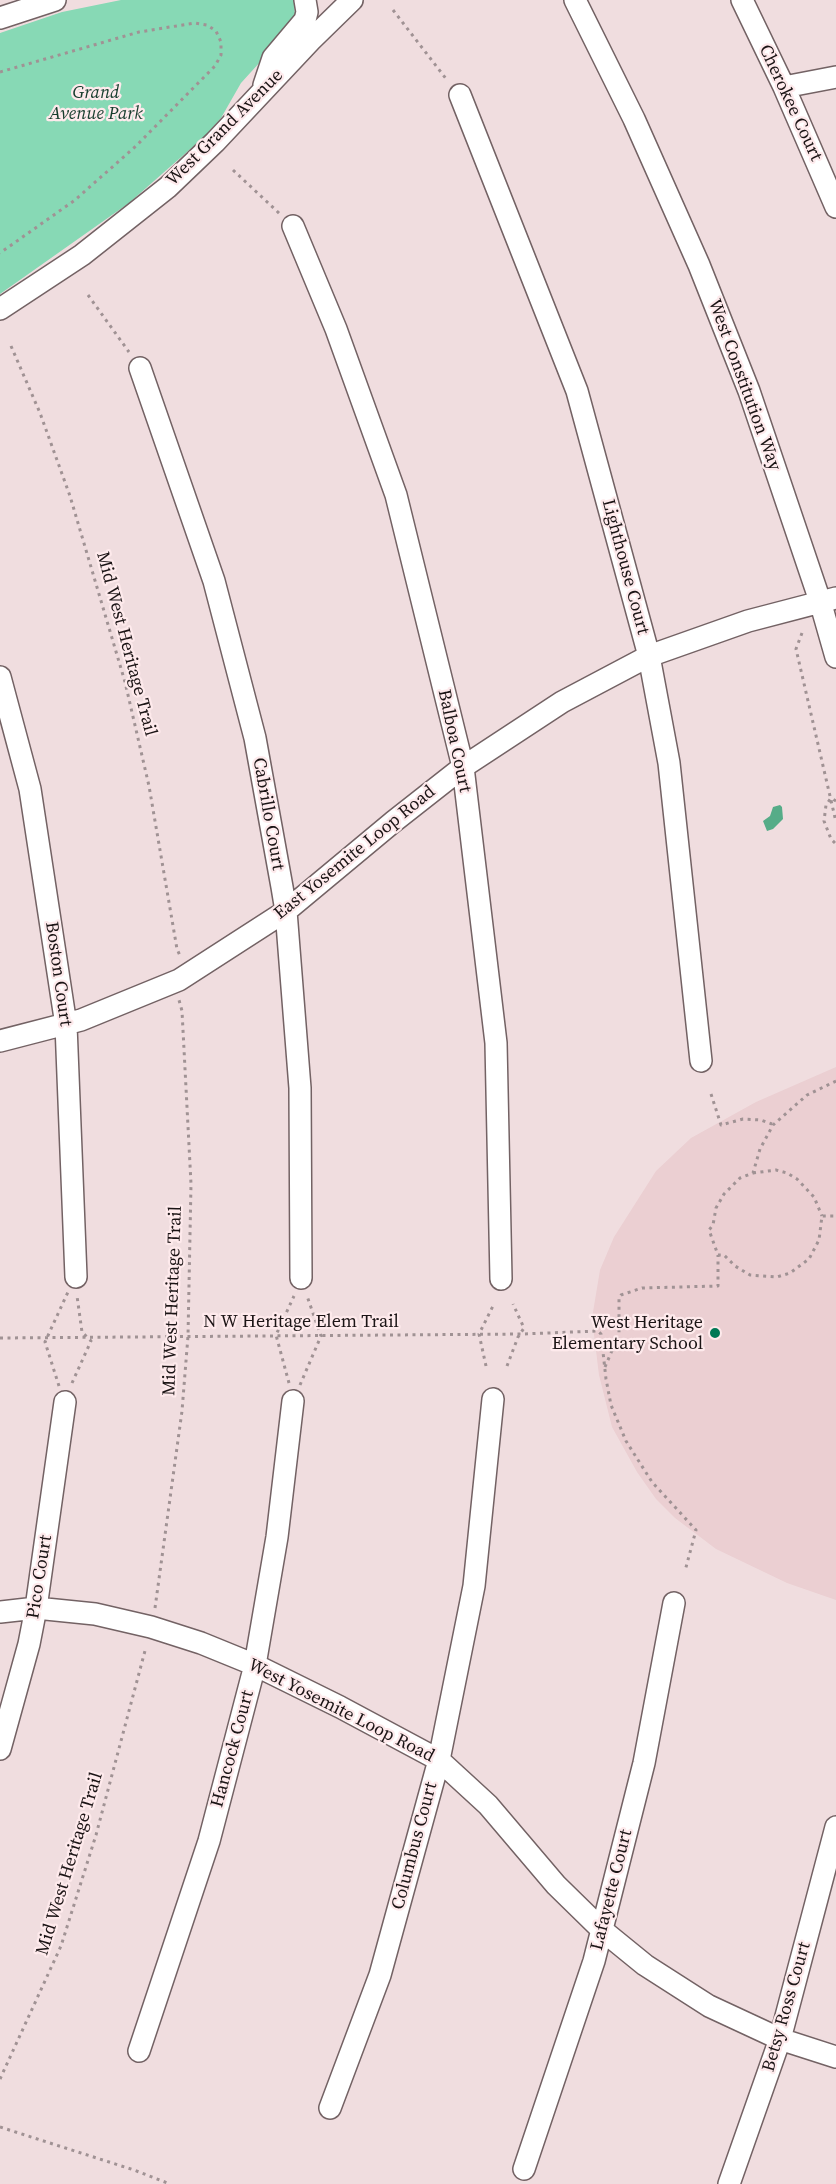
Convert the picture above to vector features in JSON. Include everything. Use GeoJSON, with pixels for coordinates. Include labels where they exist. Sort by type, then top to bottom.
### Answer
{"type":"FeatureCollection","features":[{"type":"Feature","properties":{"kind":"street"},"geometry":{"type":"LineString","coordinates":[[0,18],[55,0]]}},
{"type":"Feature","properties":{"kind":"street"},"geometry":{"type":"LineString","coordinates":[[262,92],[273,58],[305,21],[307,12],[305,0]]}},
{"type":"Feature","properties":{"kind":"street","name":"West Grand Avenue"},"geometry":{"type":"LineString","coordinates":[[0,309],[82,255],[168,187],[215,142],[352,0]]}},
{"type":"Feature","properties":{"kind":"street","name":"West Constitution Way"},"geometry":{"type":"LineString","coordinates":[[575,0],[634,119],[699,265],[828,600],[836,657]]}},
{"type":"Feature","properties":{"kind":"street","name":"Cherokee Court"},"geometry":{"type":"LineString","coordinates":[[742,0],[784,87],[836,207]]}},
{"type":"Feature","properties":{"kind":"street"},"geometry":{"type":"LineString","coordinates":[[784,87],[836,77]]}},
{"type":"Feature","properties":{"kind":"street","name":"Lighthouse Court"},"geometry":{"type":"LineString","coordinates":[[460,95],[577,391],[649,656],[669,763],[701,1061]]}},
{"type":"Feature","properties":{"kind":"street","name":"Balboa Court"},"geometry":{"type":"LineString","coordinates":[[293,226],[336,329],[396,495],[463,767],[496,1043],[501,1279]]}},
{"type":"Feature","properties":{"kind":"street","name":"Cabrillo Court"},"geometry":{"type":"LineString","coordinates":[[140,368],[214,581],[255,738],[286,912],[300,1089],[301,1278]]}},
{"type":"Feature","properties":{"kind":"street","name":"East Yosemite Loop Road"},"geometry":{"type":"LineString","coordinates":[[0,1041],[66,1025],[122,1005],[179,980],[286,912],[393,822],[463,767],[562,702],[649,656],[748,621],[828,600]]}},
{"type":"Feature","properties":{"kind":"street","name":"Boston Court"},"geometry":{"type":"LineString","coordinates":[[0,677],[30,789],[66,1025],[76,1277]]}},
{"type":"Feature","properties":{"kind":"street","name":"Columbus Court"},"geometry":{"type":"LineString","coordinates":[[330,2108],[380,1974],[439,1760],[474,1586],[493,1399]]}},
{"type":"Feature","properties":{"kind":"street","name":"Hancock Court"},"geometry":{"type":"LineString","coordinates":[[139,2052],[209,1841],[255,1665],[277,1537],[293,1401]]}},
{"type":"Feature","properties":{"kind":"street","name":"Pico Court"},"geometry":{"type":"LineString","coordinates":[[0,1749],[29,1644],[36,1608],[65,1402]]}},
{"type":"Feature","properties":{"kind":"street","name":"Lafayette Court"},"geometry":{"type":"LineString","coordinates":[[524,2169],[594,1962],[644,1763],[674,1603]]}},
{"type":"Feature","properties":{"kind":"street","name":"West Yosemite Loop Road"},"geometry":{"type":"LineString","coordinates":[[0,1612],[36,1608],[95,1614],[151,1627],[201,1642],[255,1665],[340,1707],[439,1760],[488,1804],[556,1885],[602,1930],[669,1982],[709,2006],[780,2039],[836,2056]]}},
{"type":"Feature","properties":{"kind":"street","name":"Betsy Ross Court"},"geometry":{"type":"LineString","coordinates":[[729,2184],[780,2039],[836,1827]]}},
{"type":"Feature","properties":{"kind":"path"},"geometry":{"type":"LineString","coordinates":[[393,10],[460,95]]}},
{"type":"Feature","properties":{"kind":"path"},"geometry":{"type":"LineString","coordinates":[[0,72],[139,32],[195,23],[207,25],[216,31],[221,42],[221,55],[215,66],[145,137],[75,201],[0,253]]}},
{"type":"Feature","properties":{"kind":"path"},"geometry":{"type":"LineString","coordinates":[[233,170],[293,226]]}},
{"type":"Feature","properties":{"kind":"path"},"geometry":{"type":"LineString","coordinates":[[88,295],[140,368]]}},
{"type":"Feature","properties":{"kind":"path","name":"Mid West Heritage Trail"},"geometry":{"type":"LineString","coordinates":[[11,346],[40,413],[70,496],[122,671],[149,786],[177,949],[181,958]]}},
{"type":"Feature","properties":{"kind":"path"},"geometry":{"type":"LineString","coordinates":[[802,633],[796,648],[836,822]]}},
{"type":"Feature","properties":{"kind":"path"},"geometry":{"type":"LineString","coordinates":[[831,798],[836,801]]}},
{"type":"Feature","properties":{"kind":"path"},"geometry":{"type":"LineString","coordinates":[[831,798],[826,805],[824,822],[826,830],[836,844]]}},
{"type":"Feature","properties":{"kind":"path","name":"Mid West Heritage Trail"},"geometry":{"type":"LineString","coordinates":[[156,1604],[181,1421],[188,1336],[191,1184],[182,1011],[178,998]]}},
{"type":"Feature","properties":{"kind":"path"},"geometry":{"type":"LineString","coordinates":[[753,1173],[760,1149],[773,1125],[807,1095],[836,1081]]}},
{"type":"Feature","properties":{"kind":"path"},"geometry":{"type":"LineString","coordinates":[[711,1094],[721,1125],[743,1119],[761,1120],[773,1125]]}},
{"type":"Feature","properties":{"kind":"path"},"geometry":{"type":"LineString","coordinates":[[686,1570],[696,1530],[663,1496],[636,1458],[611,1405],[605,1367],[619,1334],[619,1298],[621,1295],[642,1288],[718,1287],[718,1255],[709,1230],[713,1225],[719,1201],[734,1182],[753,1173],[776,1170],[797,1179],[814,1197],[822,1216],[817,1248],[809,1259],[790,1273],[777,1277],[750,1275],[735,1266],[724,1255],[718,1255]]}},
{"type":"Feature","properties":{"kind":"path"},"geometry":{"type":"LineString","coordinates":[[822,1216],[836,1216]]}},
{"type":"Feature","properties":{"kind":"path"},"geometry":{"type":"LineString","coordinates":[[65,1402],[91,1341],[82,1332],[76,1277]]}},
{"type":"Feature","properties":{"kind":"path"},"geometry":{"type":"LineString","coordinates":[[65,1402],[45,1342],[76,1277]]}},
{"type":"Feature","properties":{"kind":"path"},"geometry":{"type":"LineString","coordinates":[[293,1401],[276,1335],[291,1306],[301,1278]]}},
{"type":"Feature","properties":{"kind":"path"},"geometry":{"type":"LineString","coordinates":[[293,1401],[321,1336],[301,1278]]}},
{"type":"Feature","properties":{"kind":"path"},"geometry":{"type":"LineString","coordinates":[[507,1366],[518,1337],[524,1328],[513,1304]]}},
{"type":"Feature","properties":{"kind":"path"},"geometry":{"type":"LineString","coordinates":[[486,1366],[479,1334],[493,1306]]}},
{"type":"Feature","properties":{"kind":"path","name":"N W Heritage Elem Trail"},"geometry":{"type":"LineString","coordinates":[[0,1338],[522,1334],[598,1331],[602,1334],[605,1367]]}},
{"type":"Feature","properties":{"kind":"path","name":"Mid West Heritage Trail"},"geometry":{"type":"LineString","coordinates":[[0,2079],[61,1946],[96,1836],[146,1651]]}},
{"type":"Feature","properties":{"kind":"path"},"geometry":{"type":"LineString","coordinates":[[0,2127],[122,2166],[170,2184]]}},
{"type":"Feature","properties":{"kind":"shaded area"},"geometry":{"type":"Polygon","coordinates":[[[780,805],[783,819],[773,829],[767,831],[763,821],[770,816],[773,807],[780,805]]]}},
{"type":"Feature","properties":{"kind":"shaded area","name":"West Heritage Elementary School"},"geometry":{"type":"Polygon","coordinates":[[[836,1067],[836,1600],[787,1583],[716,1549],[675,1518],[656,1499],[637,1472],[612,1427],[599,1375],[592,1318],[600,1270],[614,1237],[656,1171],[691,1138],[756,1102],[836,1067]]]}},
{"type":"Feature","properties":{"kind":"green space","name":"Grand Avenue Park"},"geometry":{"type":"Polygon","coordinates":[[[121,0],[294,0],[295,17],[291,28],[241,83],[221,118],[204,137],[129,203],[0,294],[0,33],[62,12],[121,0]]]}},
{"type":"Feature","properties":{"kind":"place","name":"West Heritage Elementary School"},"geometry":{"type":"Point","coordinates":[715,1333]}}]}
